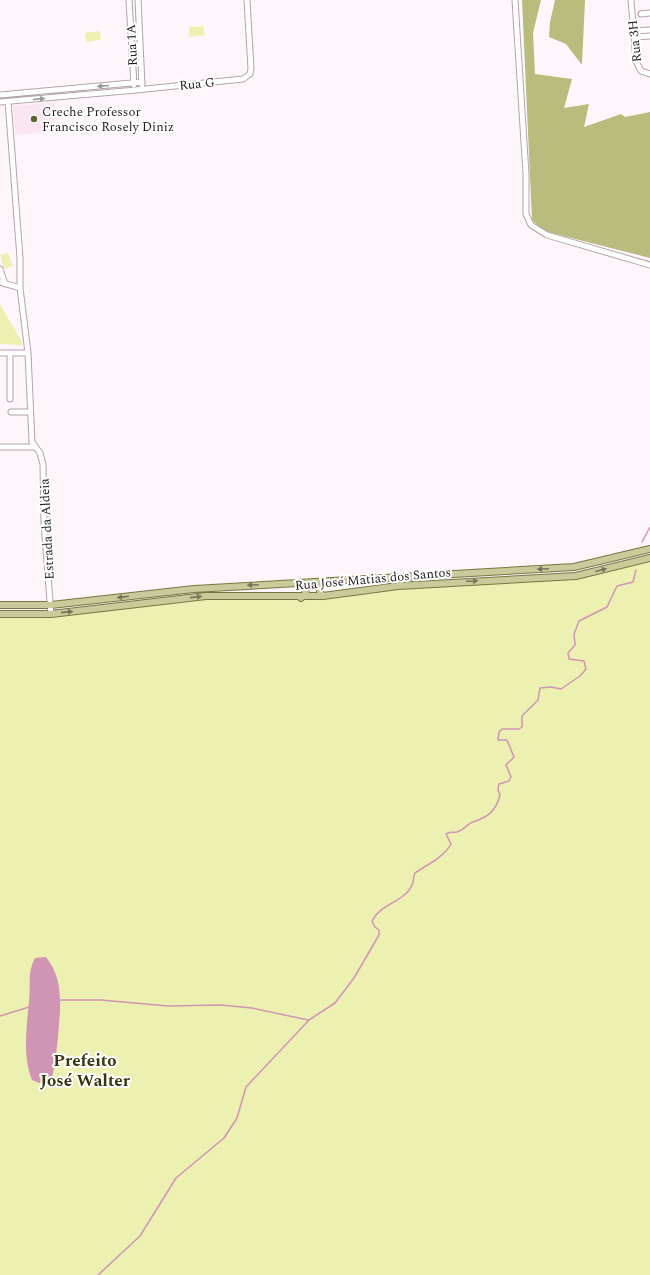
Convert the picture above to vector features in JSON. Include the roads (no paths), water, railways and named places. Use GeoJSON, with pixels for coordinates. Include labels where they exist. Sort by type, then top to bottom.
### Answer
{"type":"FeatureCollection","features":[{"type":"Feature","properties":{"kind":"main road","name":"Rua José Matias dos Santos"},"geometry":{"type":"LineString","coordinates":[[0,606],[51,605],[194,589],[574,568],[650,549]]}},
{"type":"Feature","properties":{"kind":"main road","name":"Rua José Matias dos Santos"},"geometry":{"type":"LineString","coordinates":[[0,614],[51,614],[206,596],[301,598],[398,586],[576,576],[650,558]]}},
{"type":"Feature","properties":{"kind":"main road"},"geometry":{"type":"LineString","coordinates":[[323,582],[320,589],[320,593],[323,596]]}},
{"type":"Feature","properties":{"kind":"main road"},"geometry":{"type":"LineString","coordinates":[[300,583],[304,584],[306,589],[306,593],[301,598]]}},
{"type":"Feature","properties":{"kind":"street","name":"Rua 1A"},"geometry":{"type":"LineString","coordinates":[[129,0],[135,90]]}},
{"type":"Feature","properties":{"kind":"street","name":"Rua 1A"},"geometry":{"type":"LineString","coordinates":[[138,0],[143,90]]}},
{"type":"Feature","properties":{"kind":"street","name":"Rua G"},"geometry":{"type":"LineString","coordinates":[[0,102],[143,90],[243,78],[250,74],[251,69],[247,0]]}},
{"type":"Feature","properties":{"kind":"street"},"geometry":{"type":"LineString","coordinates":[[515,0],[526,208],[529,221],[534,228],[547,235],[650,265]]}},
{"type":"Feature","properties":{"kind":"street","name":"Rua 3H"},"geometry":{"type":"LineString","coordinates":[[631,0],[637,65],[641,71],[650,74]]}},
{"type":"Feature","properties":{"kind":"street"},"geometry":{"type":"LineString","coordinates":[[641,14],[650,13]]}},
{"type":"Feature","properties":{"kind":"street"},"geometry":{"type":"LineString","coordinates":[[634,34],[650,30]]}},
{"type":"Feature","properties":{"kind":"street"},"geometry":{"type":"LineString","coordinates":[[634,34],[650,36]]}},
{"type":"Feature","properties":{"kind":"street"},"geometry":{"type":"LineString","coordinates":[[0,95],[142,82]]}},
{"type":"Feature","properties":{"kind":"street","name":"Estrada da Aldeia"},"geometry":{"type":"LineString","coordinates":[[8,101],[20,258],[20,288],[28,353],[32,442],[40,453],[44,472],[44,507],[51,614]]}},
{"type":"Feature","properties":{"kind":"street"},"geometry":{"type":"LineString","coordinates":[[0,269],[3,283],[20,288]]}},
{"type":"Feature","properties":{"kind":"street"},"geometry":{"type":"LineString","coordinates":[[0,353],[28,353]]}},
{"type":"Feature","properties":{"kind":"street"},"geometry":{"type":"LineString","coordinates":[[10,353],[10,399]]}},
{"type":"Feature","properties":{"kind":"street"},"geometry":{"type":"LineString","coordinates":[[11,412],[30,412]]}},
{"type":"Feature","properties":{"kind":"street"},"geometry":{"type":"LineString","coordinates":[[0,447],[35,447]]}},
{"type":"Feature","properties":{"kind":"waterway"},"geometry":{"type":"LineString","coordinates":[[642,542],[650,527]]}},
{"type":"Feature","properties":{"kind":"waterway"},"geometry":{"type":"LineString","coordinates":[[98,1275],[140,1236],[176,1178],[224,1138],[237,1118],[246,1087],[309,1020],[335,1003],[354,978],[379,935],[379,930],[375,927],[372,921],[376,915],[409,891],[413,884],[415,873],[440,857],[448,849],[451,844],[446,834],[459,831],[491,813],[500,795],[498,790],[499,784],[509,781],[511,777],[506,765],[514,757],[507,740],[498,740],[499,732],[502,729],[519,729],[522,727],[522,716],[538,700],[540,688],[551,687],[561,689],[580,676],[586,669],[584,661],[569,659],[568,653],[575,645],[574,634],[579,621],[607,607],[617,586],[633,582],[636,570]]}},
{"type":"Feature","properties":{"kind":"waterway"},"geometry":{"type":"LineString","coordinates":[[60,1000],[101,1000],[168,1006],[221,1005],[252,1008],[308,1020]]}},
{"type":"Feature","properties":{"kind":"waterway"},"geometry":{"type":"LineString","coordinates":[[0,1016],[29,1007]]}},
{"type":"Feature","properties":{"kind":"place","name":"Creche Professor Francisco Rosely Diniz"},"geometry":{"type":"Point","coordinates":[34,119]}},
{"type":"Feature","properties":{"kind":"district","name":"Prefeito José Walter"},"geometry":{"type":"Point","coordinates":[85,1071]}}]}
